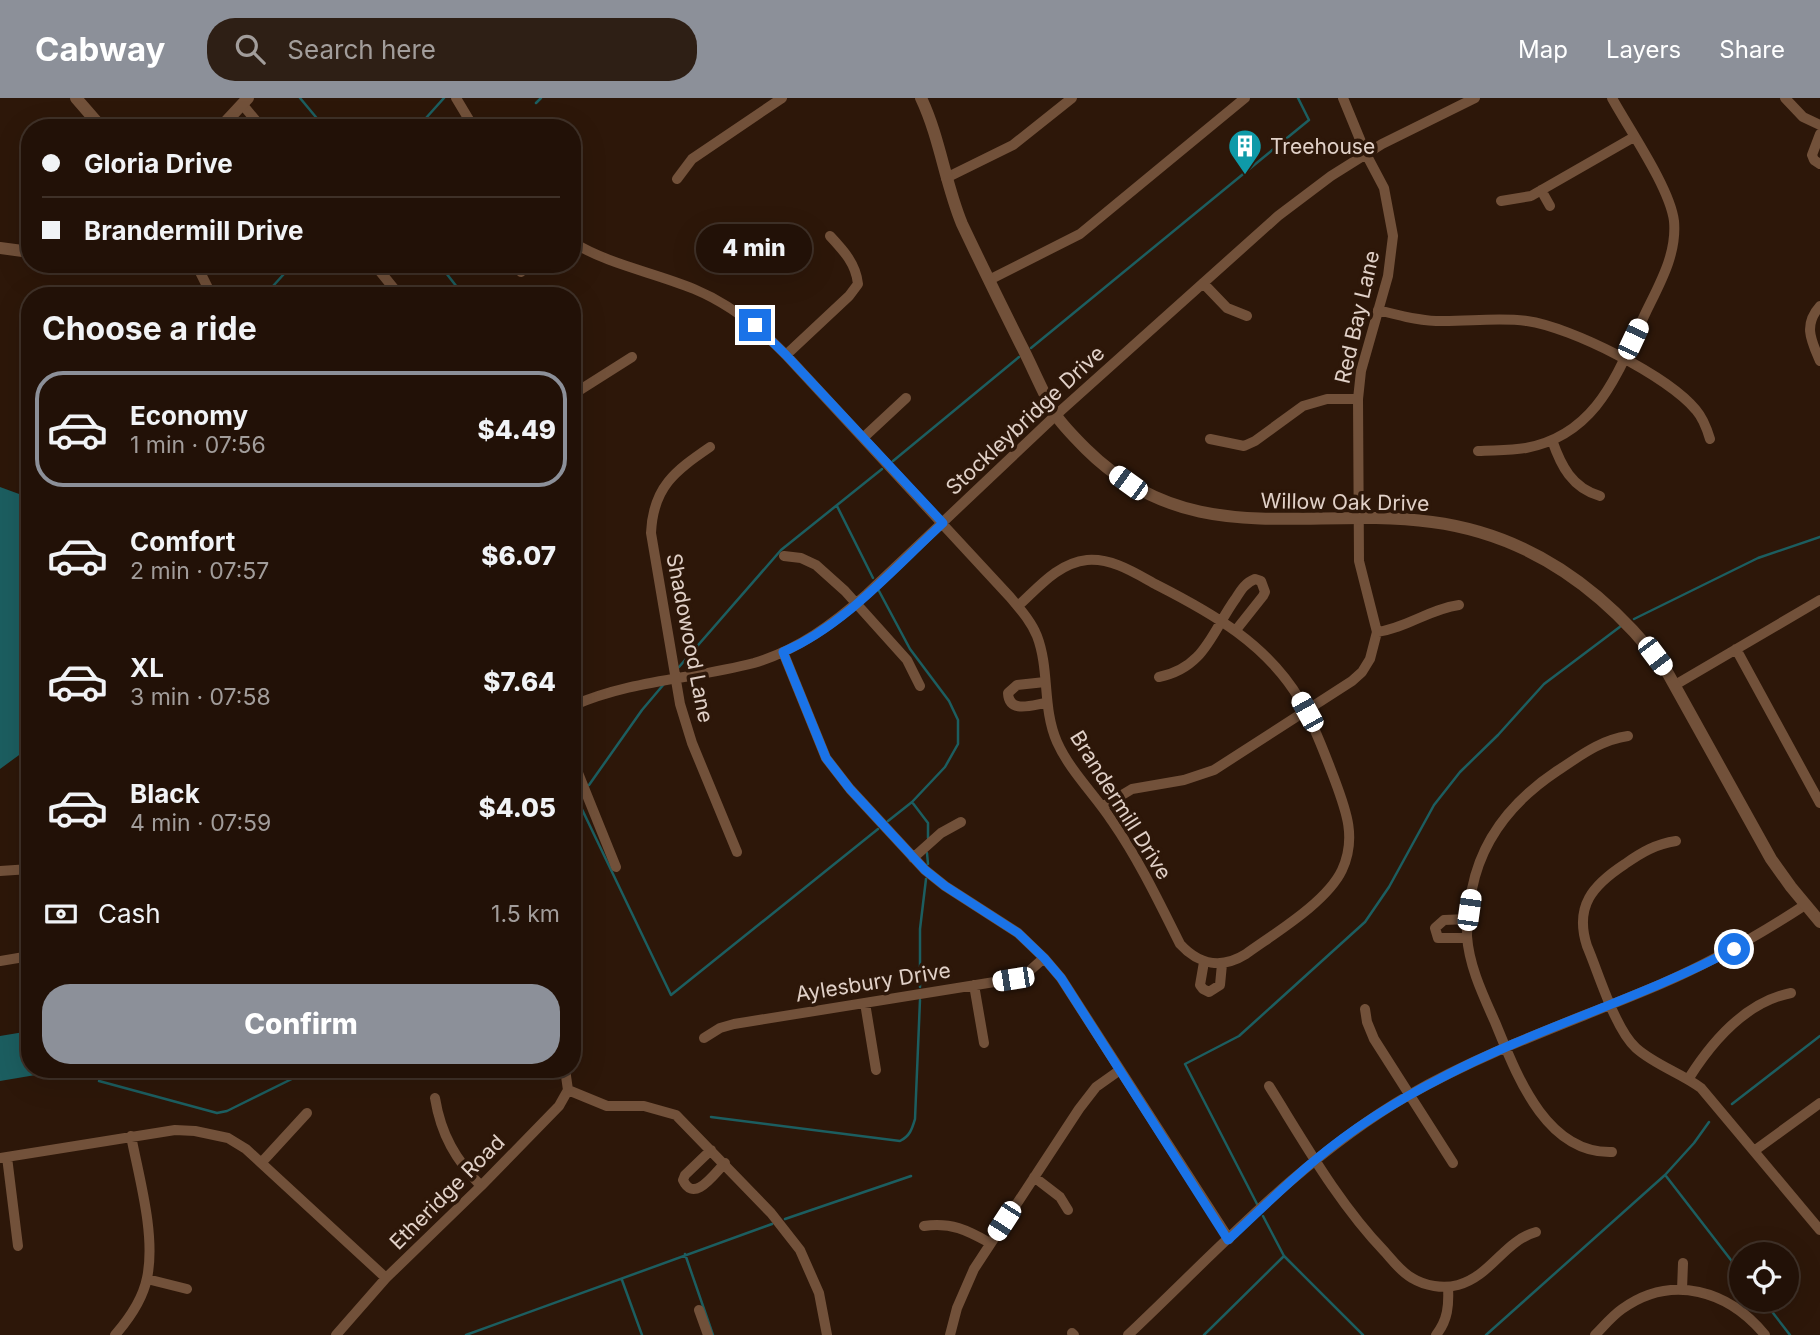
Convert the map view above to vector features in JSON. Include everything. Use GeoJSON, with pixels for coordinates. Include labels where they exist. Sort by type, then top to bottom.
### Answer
{"type":"FeatureCollection","features":[{"type":"Feature","properties":{"kind":"street"},"geometry":{"type":"LineString","coordinates":[[456,98],[469,119]]}},
{"type":"Feature","properties":{"kind":"street"},"geometry":{"type":"LineString","coordinates":[[677,179],[692,159],[782,98]]}},
{"type":"Feature","properties":{"kind":"street","name":"Willow Oak Drive"},"geometry":{"type":"LineString","coordinates":[[921,98],[962,224],[1056,415],[1086,449],[1142,491],[1200,513],[1246,519],[1401,518],[1460,527],[1503,540],[1545,559],[1611,606],[1645,642],[1675,685],[1766,850],[1820,922]]}},
{"type":"Feature","properties":{"kind":"street"},"geometry":{"type":"LineString","coordinates":[[946,178],[1013,145],[1072,98]]}},
{"type":"Feature","properties":{"kind":"street"},"geometry":{"type":"LineString","coordinates":[[989,280],[1080,234],[1245,98]]}},
{"type":"Feature","properties":{"kind":"street","name":"Red Bay Lane"},"geometry":{"type":"LineString","coordinates":[[1343,98],[1366,154],[1384,188],[1393,226],[1394,246],[1361,371],[1357,399],[1360,573],[1377,632]]}},
{"type":"Feature","properties":{"kind":"street","name":"Stockleybridge Drive"},"geometry":{"type":"LineString","coordinates":[[581,703],[674,677],[754,663],[814,636],[856,604],[1056,415],[1278,216],[1366,154],[1475,98]]}},
{"type":"Feature","properties":{"kind":"street"},"geometry":{"type":"LineString","coordinates":[[1478,451],[1526,448],[1552,440],[1578,425],[1601,403],[1670,260],[1674,220],[1665,191],[1612,98]]}},
{"type":"Feature","properties":{"kind":"street"},"geometry":{"type":"LineString","coordinates":[[1785,98],[1803,117],[1820,125]]}},
{"type":"Feature","properties":{"kind":"street"},"geometry":{"type":"LineString","coordinates":[[80,99],[95,119]]}},
{"type":"Feature","properties":{"kind":"street"},"geometry":{"type":"LineString","coordinates":[[228,119],[245,101],[256,119]]}},
{"type":"Feature","properties":{"kind":"street"},"geometry":{"type":"LineString","coordinates":[[1820,134],[1812,155],[1820,164]]}},
{"type":"Feature","properties":{"kind":"street"},"geometry":{"type":"LineString","coordinates":[[1501,201],[1514,201],[1541,190],[1634,137]]}},
{"type":"Feature","properties":{"kind":"street"},"geometry":{"type":"LineString","coordinates":[[1541,190],[1550,206]]}},
{"type":"Feature","properties":{"kind":"street"},"geometry":{"type":"LineString","coordinates":[[786,355],[849,296],[858,284],[857,272],[849,257],[830,236]]}},
{"type":"Feature","properties":{"kind":"street","name":"Brandermill Drive"},"geometry":{"type":"LineString","coordinates":[[581,246],[614,262],[710,296],[755,325],[786,355],[1018,606],[1037,635],[1043,657],[1046,703],[1061,751],[1127,844],[1187,952],[1213,963],[1246,954],[1320,898],[1334,883],[1345,861],[1349,843],[1347,812],[1307,712]]}},
{"type":"Feature","properties":{"kind":"street"},"geometry":{"type":"LineString","coordinates":[[0,248],[21,251]]}},
{"type":"Feature","properties":{"kind":"street"},"geometry":{"type":"LineString","coordinates":[[381,273],[393,287]]}},
{"type":"Feature","properties":{"kind":"street"},"geometry":{"type":"LineString","coordinates":[[1202,283],[1227,308],[1247,316]]}},
{"type":"Feature","properties":{"kind":"street"},"geometry":{"type":"LineString","coordinates":[[1820,306],[1811,318],[1808,330],[1820,362]]}},
{"type":"Feature","properties":{"kind":"street"},"geometry":{"type":"LineString","coordinates":[[1378,310],[1434,321],[1509,319],[1563,331],[1652,373],[1679,393],[1699,414],[1710,439]]}},
{"type":"Feature","properties":{"kind":"street"},"geometry":{"type":"LineString","coordinates":[[581,389],[632,357]]}},
{"type":"Feature","properties":{"kind":"street"},"geometry":{"type":"LineString","coordinates":[[863,438],[906,398]]}},
{"type":"Feature","properties":{"kind":"street"},"geometry":{"type":"LineString","coordinates":[[1210,439],[1244,446],[1303,406],[1327,399],[1357,399]]}},
{"type":"Feature","properties":{"kind":"street"},"geometry":{"type":"LineString","coordinates":[[1552,440],[1569,477],[1585,491],[1600,496]]}},
{"type":"Feature","properties":{"kind":"street","name":"Shadowood Lane"},"geometry":{"type":"LineString","coordinates":[[710,447],[673,474],[661,491],[653,511],[652,545],[674,677],[689,733],[737,852]]}},
{"type":"Feature","properties":{"kind":"street"},"geometry":{"type":"LineString","coordinates":[[784,556],[801,558],[817,565],[907,660],[920,686]]}},
{"type":"Feature","properties":{"kind":"street"},"geometry":{"type":"LineString","coordinates":[[1018,606],[1059,569],[1097,560],[1119,565],[1236,630],[1273,665],[1307,712]]}},
{"type":"Feature","properties":{"kind":"street"},"geometry":{"type":"LineString","coordinates":[[1159,677],[1178,672],[1198,657],[1210,641],[1220,619],[1245,586],[1255,579],[1261,581],[1265,592],[1263,596],[1236,630]]}},
{"type":"Feature","properties":{"kind":"street"},"geometry":{"type":"LineString","coordinates":[[1675,685],[1820,600]]}},
{"type":"Feature","properties":{"kind":"street"},"geometry":{"type":"LineString","coordinates":[[1102,807],[1132,789],[1184,780],[1214,770],[1307,712],[1362,672],[1370,659],[1377,632],[1396,629],[1436,609],[1459,605]]}},
{"type":"Feature","properties":{"kind":"street"},"geometry":{"type":"LineString","coordinates":[[1736,649],[1820,803]]}},
{"type":"Feature","properties":{"kind":"street"},"geometry":{"type":"LineString","coordinates":[[783,652],[826,758],[850,789],[913,858],[945,886],[1018,933],[1061,978],[1228,1240]]}},
{"type":"Feature","properties":{"kind":"street"},"geometry":{"type":"LineString","coordinates":[[1045,682],[1017,685],[1008,693],[1008,700],[1018,707],[1046,703]]}},
{"type":"Feature","properties":{"kind":"street"},"geometry":{"type":"LineString","coordinates":[[1612,1152],[1589,1150],[1571,1141],[1551,1124],[1528,1094],[1477,979],[1467,938],[1472,889],[1478,867],[1505,816],[1527,794],[1602,742],[1628,736]]}},
{"type":"Feature","properties":{"kind":"street"},"geometry":{"type":"LineString","coordinates":[[581,780],[616,867]]}},
{"type":"Feature","properties":{"kind":"street"},"geometry":{"type":"LineString","coordinates":[[913,858],[942,832],[961,822]]}},
{"type":"Feature","properties":{"kind":"street"},"geometry":{"type":"LineString","coordinates":[[1675,841],[1653,846],[1605,877],[1587,902],[1583,935],[1623,1032],[1636,1048],[1701,1088],[1820,1230]]}},
{"type":"Feature","properties":{"kind":"street"},"geometry":{"type":"LineString","coordinates":[[0,871],[21,870]]}},
{"type":"Feature","properties":{"kind":"street"},"geometry":{"type":"LineString","coordinates":[[1128,1335],[1315,1160],[1367,1122],[1444,1076],[1715,959],[1805,905]]}},
{"type":"Feature","properties":{"kind":"street"},"geometry":{"type":"LineString","coordinates":[[1467,938],[1438,938],[1435,928],[1444,920],[1468,919]]}},
{"type":"Feature","properties":{"kind":"street"},"geometry":{"type":"LineString","coordinates":[[0,961],[21,958]]}},
{"type":"Feature","properties":{"kind":"street","name":"Aylesbury Drive"},"geometry":{"type":"LineString","coordinates":[[704,1038],[720,1028],[734,1024],[1013,979],[1026,974],[1044,958]]}},
{"type":"Feature","properties":{"kind":"street"},"geometry":{"type":"LineString","coordinates":[[974,985],[984,1043]]}},
{"type":"Feature","properties":{"kind":"street"},"geometry":{"type":"LineString","coordinates":[[1689,1079],[1706,1053],[1733,1024],[1759,1003],[1791,993]]}},
{"type":"Feature","properties":{"kind":"street"},"geometry":{"type":"LineString","coordinates":[[865,1003],[876,1070]]}},
{"type":"Feature","properties":{"kind":"street"},"geometry":{"type":"LineString","coordinates":[[1366,1009],[1371,1033],[1453,1163]]}},
{"type":"Feature","properties":{"kind":"street"},"geometry":{"type":"LineString","coordinates":[[950,1335],[967,1282],[990,1243],[1092,1092],[1120,1070]]}},
{"type":"Feature","properties":{"kind":"street"},"geometry":{"type":"LineString","coordinates":[[566,1078],[568,1090],[607,1106],[644,1106],[676,1115],[787,1231],[800,1250],[819,1293],[827,1335]]}},
{"type":"Feature","properties":{"kind":"street"},"geometry":{"type":"LineString","coordinates":[[1269,1086],[1315,1160],[1357,1220],[1402,1270],[1421,1282],[1448,1287],[1468,1282],[1513,1243],[1536,1232]]}},
{"type":"Feature","properties":{"kind":"street","name":"Etheridge Road"},"geometry":{"type":"LineString","coordinates":[[336,1335],[386,1278],[559,1106],[568,1090]]}},
{"type":"Feature","properties":{"kind":"street"},"geometry":{"type":"LineString","coordinates":[[435,1098],[441,1126],[453,1152],[481,1186]]}},
{"type":"Feature","properties":{"kind":"street"},"geometry":{"type":"LineString","coordinates":[[1754,1151],[1820,1103]]}},
{"type":"Feature","properties":{"kind":"street"},"geometry":{"type":"LineString","coordinates":[[262,1162],[307,1113]]}},
{"type":"Feature","properties":{"kind":"street"},"geometry":{"type":"LineString","coordinates":[[18,1246],[3,1157],[175,1129],[228,1138],[262,1162],[386,1278]]}},
{"type":"Feature","properties":{"kind":"street"},"geometry":{"type":"LineString","coordinates":[[115,1335],[135,1308],[147,1279],[149,1255],[131,1136]]}},
{"type":"Feature","properties":{"kind":"street"},"geometry":{"type":"LineString","coordinates":[[711,1150],[685,1175],[687,1187],[699,1189],[724,1163]]}},
{"type":"Feature","properties":{"kind":"street"},"geometry":{"type":"LineString","coordinates":[[1034,1177],[1053,1189],[1068,1210]]}},
{"type":"Feature","properties":{"kind":"street"},"geometry":{"type":"LineString","coordinates":[[924,1226],[948,1224],[961,1227],[990,1243]]}},
{"type":"Feature","properties":{"kind":"street"},"geometry":{"type":"LineString","coordinates":[[1682,1290],[1683,1263]]}},
{"type":"Feature","properties":{"kind":"street"},"geometry":{"type":"LineString","coordinates":[[147,1279],[187,1289]]}},
{"type":"Feature","properties":{"kind":"street"},"geometry":{"type":"LineString","coordinates":[[1436,1335],[1449,1306],[1448,1287]]}},
{"type":"Feature","properties":{"kind":"street"},"geometry":{"type":"LineString","coordinates":[[1595,1335],[1633,1302],[1656,1294],[1682,1290],[1700,1292],[1725,1300],[1745,1313],[1765,1335]]}},
{"type":"Feature","properties":{"kind":"street"},"geometry":{"type":"LineString","coordinates":[[699,1310],[708,1335]]}},
{"type":"Feature","properties":{"kind":"water"},"geometry":{"type":"Polygon","coordinates":[[[0,487],[21,495],[21,754],[0,769],[0,487]]]}},
{"type":"Feature","properties":{"kind":"water"},"geometry":{"type":"Polygon","coordinates":[[[21,1032],[21,1077],[0,1081],[0,1036],[21,1032]]]}},
{"type":"Feature","properties":{"kind":"waterway"},"geometry":{"type":"LineString","coordinates":[[300,98],[318,119]]}},
{"type":"Feature","properties":{"kind":"waterway"},"geometry":{"type":"LineString","coordinates":[[425,119],[444,98]]}},
{"type":"Feature","properties":{"kind":"waterway"},"geometry":{"type":"LineString","coordinates":[[536,103],[541,98]]}},
{"type":"Feature","properties":{"kind":"waterway"},"geometry":{"type":"LineString","coordinates":[[1031,348],[1309,120],[1298,98]]}},
{"type":"Feature","properties":{"kind":"waterway"},"geometry":{"type":"LineString","coordinates":[[272,287],[285,273]]}},
{"type":"Feature","properties":{"kind":"waterway"},"geometry":{"type":"LineString","coordinates":[[446,273],[457,287]]}},
{"type":"Feature","properties":{"kind":"waterway"},"geometry":{"type":"LineString","coordinates":[[893,461],[1019,357]]}},
{"type":"Feature","properties":{"kind":"waterway"},"geometry":{"type":"LineString","coordinates":[[679,667],[781,550],[882,469]]}},
{"type":"Feature","properties":{"kind":"waterway"},"geometry":{"type":"LineString","coordinates":[[837,506],[873,578]]}},
{"type":"Feature","properties":{"kind":"waterway"},"geometry":{"type":"LineString","coordinates":[[1634,619],[1758,558],[1820,537]]}},
{"type":"Feature","properties":{"kind":"waterway"},"geometry":{"type":"LineString","coordinates":[[879,591],[910,649],[949,701],[958,720],[958,744],[945,767],[912,802],[888,821]]}},
{"type":"Feature","properties":{"kind":"waterway"},"geometry":{"type":"LineString","coordinates":[[1257,1204],[1185,1064],[1239,1036],[1365,922],[1389,887],[1434,805],[1460,772],[1544,684],[1621,626]]}},
{"type":"Feature","properties":{"kind":"waterway"},"geometry":{"type":"LineString","coordinates":[[589,785],[642,710],[664,684]]}},
{"type":"Feature","properties":{"kind":"waterway"},"geometry":{"type":"LineString","coordinates":[[912,802],[928,823],[928,838]]}},
{"type":"Feature","properties":{"kind":"waterway"},"geometry":{"type":"LineString","coordinates":[[581,807],[671,995],[878,829]]}},
{"type":"Feature","properties":{"kind":"waterway"},"geometry":{"type":"LineString","coordinates":[[927,853],[928,864]]}},
{"type":"Feature","properties":{"kind":"waterway"},"geometry":{"type":"LineString","coordinates":[[920,987],[920,929],[926,879]]}},
{"type":"Feature","properties":{"kind":"waterway"},"geometry":{"type":"LineString","coordinates":[[711,1117],[900,1141],[910,1132],[915,1119],[920,1000]]}},
{"type":"Feature","properties":{"kind":"waterway"},"geometry":{"type":"LineString","coordinates":[[1732,1104],[1820,1036]]}},
{"type":"Feature","properties":{"kind":"waterway"},"geometry":{"type":"LineString","coordinates":[[99,1081],[217,1113],[227,1111],[294,1078]]}},
{"type":"Feature","properties":{"kind":"waterway"},"geometry":{"type":"LineString","coordinates":[[1486,1335],[1665,1175],[1709,1122]]}},
{"type":"Feature","properties":{"kind":"waterway"},"geometry":{"type":"LineString","coordinates":[[785,1219],[911,1176]]}},
{"type":"Feature","properties":{"kind":"waterway"},"geometry":{"type":"LineString","coordinates":[[1666,1176],[1729,1257]]}},
{"type":"Feature","properties":{"kind":"waterway"},"geometry":{"type":"LineString","coordinates":[[1263,1216],[1284,1256],[1363,1335]]}},
{"type":"Feature","properties":{"kind":"waterway"},"geometry":{"type":"LineString","coordinates":[[466,1335],[772,1224]]}},
{"type":"Feature","properties":{"kind":"waterway"},"geometry":{"type":"LineString","coordinates":[[685,1254],[713,1335]]}},
{"type":"Feature","properties":{"kind":"waterway"},"geometry":{"type":"LineString","coordinates":[[1204,1335],[1284,1256]]}},
{"type":"Feature","properties":{"kind":"waterway"},"geometry":{"type":"LineString","coordinates":[[622,1280],[642,1335]]}},
{"type":"Feature","properties":{"kind":"waterway"},"geometry":{"type":"LineString","coordinates":[[1772,1312],[1790,1335]]}},
{"type":"Feature","properties":{"kind":"place","name":"Treehouse"},"geometry":{"type":"Point","coordinates":[1245,176]}},
{"type":"Feature","properties":{"kind":"route"},"geometry":{"type":"LineString","coordinates":[[755,325],[943,523],[836,621],[803,643],[783,652],[826,758],[850,789],[925,870],[1018,933],[1061,978],[1228,1240],[1315,1160],[1410,1095],[1444,1076],[1697,968],[1734,949]]}}]}
